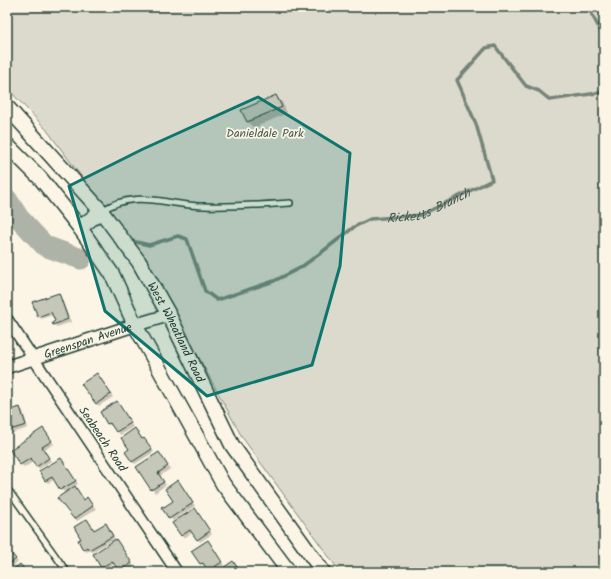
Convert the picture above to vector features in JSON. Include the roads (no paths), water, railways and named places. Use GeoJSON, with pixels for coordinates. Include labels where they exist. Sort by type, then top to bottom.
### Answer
{"type":"FeatureCollection","features":[{"type":"Feature","properties":{"kind":"main road","name":"West Wheatland Road"},"geometry":{"type":"LineString","coordinates":[[7,107],[102,211],[140,262],[169,315],[232,445],[323,572]]}},
{"type":"Feature","properties":{"kind":"main road"},"geometry":{"type":"LineString","coordinates":[[7,145],[41,179],[80,228],[112,274],[135,325],[222,484],[289,572]]}},
{"type":"Feature","properties":{"kind":"main road"},"geometry":{"type":"LineString","coordinates":[[80,228],[102,211]]}},
{"type":"Feature","properties":{"kind":"street","name":"Greenspan Avenue"},"geometry":{"type":"LineString","coordinates":[[7,367],[169,315]]}},
{"type":"Feature","properties":{"kind":"street","name":"Seabeach Road"},"geometry":{"type":"LineString","coordinates":[[7,320],[178,572]]}},
{"type":"Feature","properties":{"kind":"lane"},"geometry":{"type":"LineString","coordinates":[[102,211],[119,202],[133,199],[149,199],[201,206],[231,207],[290,203]]}},
{"type":"Feature","properties":{"kind":"lane"},"geometry":{"type":"LineString","coordinates":[[7,488],[67,572]]}},
{"type":"Feature","properties":{"kind":"waterway","name":"Ricketts Branch"},"geometry":{"type":"LineString","coordinates":[[596,7],[591,13],[604,37]]}},
{"type":"Feature","properties":{"kind":"waterway","name":"Ricketts Branch"},"geometry":{"type":"LineString","coordinates":[[132,241],[149,245],[178,236],[187,239],[205,291],[217,300],[274,281],[300,268],[354,227],[370,219],[421,215],[492,180],[476,124],[457,80],[486,48],[495,46],[526,86],[539,91],[550,100],[604,92]]}},
{"type":"Feature","properties":{"kind":"waterway","name":"Ricketts Branch"},"geometry":{"type":"LineString","coordinates":[[7,199],[19,218],[45,246],[81,259]]}},
{"type":"Feature","properties":{"kind":"park label","name":"Danieldale Park"},"geometry":{"type":"Point","coordinates":[265,133]}}]}
